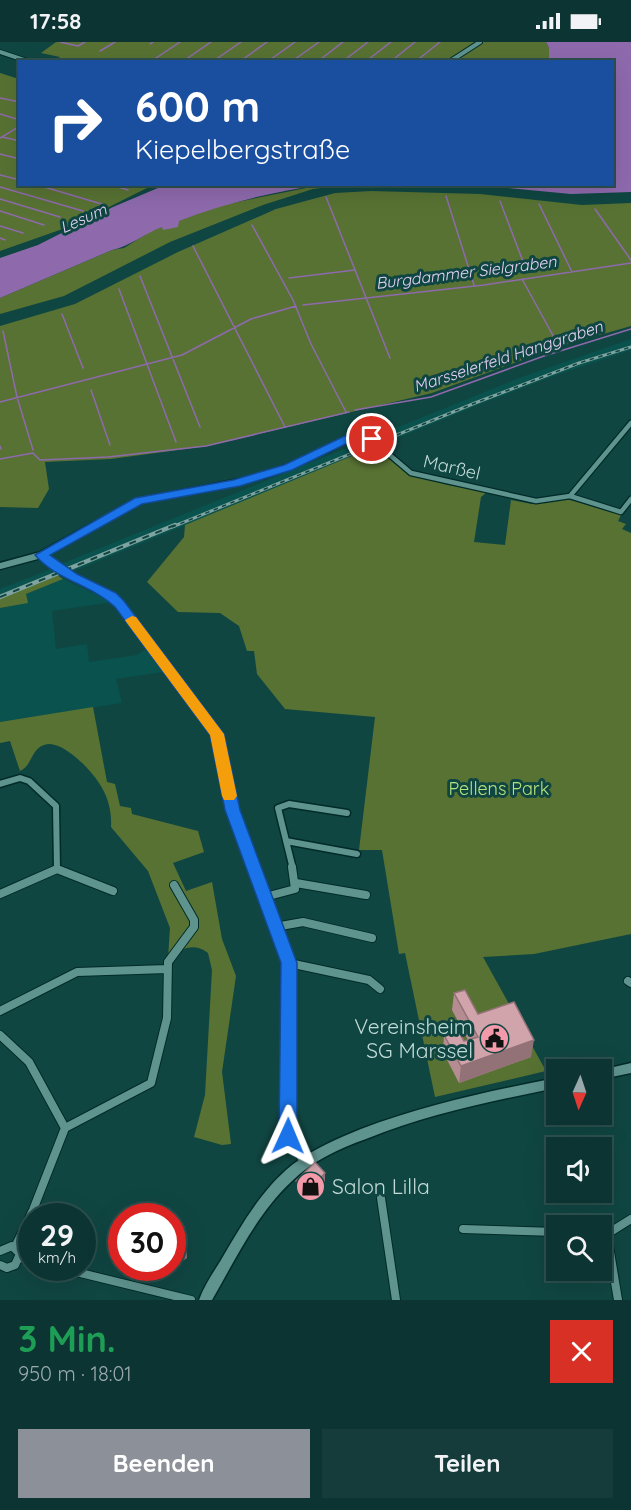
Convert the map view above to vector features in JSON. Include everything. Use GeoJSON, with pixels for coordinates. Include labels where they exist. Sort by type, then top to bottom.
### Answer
{"type":"FeatureCollection","features":[{"type":"Feature","properties":{"kind":"street"},"geometry":{"type":"LineString","coordinates":[[453,60],[480,42]]}},
{"type":"Feature","properties":{"kind":"street"},"geometry":{"type":"LineString","coordinates":[[0,52],[24,60]]}},
{"type":"Feature","properties":{"kind":"street"},"geometry":{"type":"LineString","coordinates":[[631,423],[570,496],[621,512],[631,499]]}},
{"type":"Feature","properties":{"kind":"street"},"geometry":{"type":"LineString","coordinates":[[623,432],[631,435]]}},
{"type":"Feature","properties":{"kind":"street","name":"Marßel"},"geometry":{"type":"LineString","coordinates":[[41,555],[139,501],[264,476],[320,454],[341,441],[365,434],[411,473],[536,501],[570,496]]}},
{"type":"Feature","properties":{"kind":"street"},"geometry":{"type":"LineString","coordinates":[[0,566],[41,555],[73,577],[111,596],[216,734],[232,810],[289,963],[288,1136],[304,1162]]}},
{"type":"Feature","properties":{"kind":"street"},"geometry":{"type":"LineString","coordinates":[[0,784],[20,778],[29,781],[56,806],[57,869]]}},
{"type":"Feature","properties":{"kind":"street"},"geometry":{"type":"LineString","coordinates":[[265,897],[289,892],[295,889],[296,883],[278,808],[290,804],[347,813]]}},
{"type":"Feature","properties":{"kind":"street"},"geometry":{"type":"LineString","coordinates":[[286,841],[357,854]]}},
{"type":"Feature","properties":{"kind":"street"},"geometry":{"type":"LineString","coordinates":[[0,894],[57,869],[113,891]]}},
{"type":"Feature","properties":{"kind":"street"},"geometry":{"type":"LineString","coordinates":[[296,883],[366,895]]}},
{"type":"Feature","properties":{"kind":"street"},"geometry":{"type":"LineString","coordinates":[[15,1247],[33,1210],[65,1128],[152,1083],[167,1017],[167,969],[174,950],[188,937],[194,926],[194,920],[174,885]]}},
{"type":"Feature","properties":{"kind":"street"},"geometry":{"type":"LineString","coordinates":[[275,927],[303,922],[372,938]]}},
{"type":"Feature","properties":{"kind":"street"},"geometry":{"type":"LineString","coordinates":[[289,963],[369,980],[380,988]]}},
{"type":"Feature","properties":{"kind":"street"},"geometry":{"type":"LineString","coordinates":[[0,1011],[77,972],[167,969]]}},
{"type":"Feature","properties":{"kind":"street"},"geometry":{"type":"LineString","coordinates":[[0,1035],[29,1062],[65,1128]]}},
{"type":"Feature","properties":{"kind":"street"},"geometry":{"type":"LineString","coordinates":[[612,1072],[631,1068]]}},
{"type":"Feature","properties":{"kind":"street"},"geometry":{"type":"LineString","coordinates":[[205,1300],[262,1208],[283,1181],[304,1162],[323,1151],[408,1118],[460,1102],[546,1085]]}},
{"type":"Feature","properties":{"kind":"street"},"geometry":{"type":"LineString","coordinates":[[381,1198],[396,1300]]}},
{"type":"Feature","properties":{"kind":"street"},"geometry":{"type":"LineString","coordinates":[[612,1230],[631,1219]]}},
{"type":"Feature","properties":{"kind":"street"},"geometry":{"type":"LineString","coordinates":[[463,1229],[546,1232]]}},
{"type":"Feature","properties":{"kind":"street"},"geometry":{"type":"LineString","coordinates":[[0,1251],[8,1246],[18,1249]]}},
{"type":"Feature","properties":{"kind":"street"},"geometry":{"type":"LineString","coordinates":[[0,1265],[11,1267],[18,1260]]}},
{"type":"Feature","properties":{"kind":"street"},"geometry":{"type":"LineString","coordinates":[[612,1272],[618,1300]]}},
{"type":"Feature","properties":{"kind":"street"},"geometry":{"type":"LineString","coordinates":[[96,1277],[191,1300]]}},
{"type":"Feature","properties":{"kind":"shaded area"},"geometry":{"type":"Polygon","coordinates":[[[546,42],[631,42],[631,192],[571,194],[488,186],[614,186],[614,60],[549,60],[549,48],[546,42]]]}},
{"type":"Feature","properties":{"kind":"shaded area"},"geometry":{"type":"Polygon","coordinates":[[[163,186],[315,186],[249,199],[179,221],[178,227],[163,230],[162,227],[125,246],[0,298],[0,258],[38,245],[113,207],[163,186]]]}},
{"type":"Feature","properties":{"kind":"shaded area"},"geometry":{"type":"Polygon","coordinates":[[[631,339],[631,350],[483,403],[74,571],[61,564],[519,378],[631,339]]]}},
{"type":"Feature","properties":{"kind":"shaded area"},"geometry":{"type":"Polygon","coordinates":[[[54,568],[61,576],[0,601],[0,589],[54,568]]]}},
{"type":"Feature","properties":{"kind":"shaded area"},"geometry":{"type":"Polygon","coordinates":[[[63,579],[113,602],[52,611],[56,649],[87,644],[89,662],[137,655],[147,648],[163,672],[116,679],[122,703],[0,722],[0,608],[27,603],[26,594],[63,579]]]}},
{"type":"Feature","properties":{"kind":"green space"},"geometry":{"type":"Polygon","coordinates":[[[56,42],[546,42],[549,48],[549,60],[134,60],[125,58],[122,60],[56,60],[60,57],[41,53],[56,42]]]}},
{"type":"Feature","properties":{"kind":"green space"},"geometry":{"type":"Polygon","coordinates":[[[0,73],[18,79],[18,186],[151,186],[71,226],[0,251],[0,73]]]}},
{"type":"Feature","properties":{"kind":"green space"},"geometry":{"type":"Polygon","coordinates":[[[316,186],[338,186],[313,189],[263,205],[170,242],[64,296],[0,314],[0,298],[112,250],[124,248],[153,230],[222,205],[316,186]]]}},
{"type":"Feature","properties":{"kind":"green space"},"geometry":{"type":"Polygon","coordinates":[[[371,191],[480,194],[582,205],[631,203],[631,326],[558,347],[432,393],[208,446],[111,459],[45,462],[49,489],[38,508],[0,507],[0,326],[75,304],[178,252],[276,209],[335,193],[371,191]]]}},
{"type":"Feature","properties":{"kind":"green space","name":"Pellens Park"},"geometry":{"type":"Polygon","coordinates":[[[376,446],[410,474],[448,485],[487,492],[481,497],[474,542],[505,545],[511,500],[532,504],[563,498],[621,515],[618,521],[626,524],[622,529],[631,533],[631,934],[534,954],[483,957],[546,1071],[435,1097],[405,953],[399,954],[382,850],[359,850],[375,717],[285,709],[257,674],[254,651],[247,651],[239,626],[220,613],[178,612],[147,582],[184,537],[185,525],[376,446]]]}},
{"type":"Feature","properties":{"kind":"green space"},"geometry":{"type":"Polygon","coordinates":[[[57,575],[63,579],[26,594],[28,603],[0,608],[0,598],[57,575]]]}},
{"type":"Feature","properties":{"kind":"green space"},"geometry":{"type":"Polygon","coordinates":[[[93,707],[107,782],[115,784],[120,806],[131,808],[132,814],[198,831],[204,852],[173,863],[186,891],[212,882],[222,939],[236,976],[222,1072],[231,1144],[222,1145],[194,1137],[205,1095],[212,970],[208,953],[192,947],[168,958],[170,928],[148,871],[111,827],[110,810],[105,793],[83,763],[59,746],[51,744],[36,750],[24,769],[20,771],[10,741],[0,743],[0,722],[93,707]]]}},
{"type":"Feature","properties":{"kind":"building"},"geometry":{"type":"Polygon","coordinates":[[[465,990],[478,1014],[514,1002],[534,1040],[461,1066],[444,1035],[458,1030],[464,1041],[478,1037],[454,993],[465,990]]]}},
{"type":"Feature","properties":{"kind":"building"},"geometry":{"type":"Polygon","coordinates":[[[315,1162],[325,1173],[308,1191],[296,1181],[315,1162]]]}},
{"type":"Feature","properties":{"kind":"waterway"},"geometry":{"type":"LineString","coordinates":[[60,42],[78,46],[85,42]]}},
{"type":"Feature","properties":{"kind":"waterway"},"geometry":{"type":"LineString","coordinates":[[100,51],[115,42]]}},
{"type":"Feature","properties":{"kind":"waterway"},"geometry":{"type":"LineString","coordinates":[[153,60],[180,42]]}},
{"type":"Feature","properties":{"kind":"waterway"},"geometry":{"type":"LineString","coordinates":[[185,60],[211,42]]}},
{"type":"Feature","properties":{"kind":"waterway"},"geometry":{"type":"LineString","coordinates":[[215,60],[241,42]]}},
{"type":"Feature","properties":{"kind":"waterway"},"geometry":{"type":"LineString","coordinates":[[242,60],[267,42]]}},
{"type":"Feature","properties":{"kind":"waterway"},"geometry":{"type":"LineString","coordinates":[[270,60],[295,42]]}},
{"type":"Feature","properties":{"kind":"waterway"},"geometry":{"type":"LineString","coordinates":[[294,60],[319,42]]}},
{"type":"Feature","properties":{"kind":"waterway"},"geometry":{"type":"LineString","coordinates":[[320,60],[343,42]]}},
{"type":"Feature","properties":{"kind":"waterway"},"geometry":{"type":"LineString","coordinates":[[345,60],[368,42]]}},
{"type":"Feature","properties":{"kind":"waterway"},"geometry":{"type":"LineString","coordinates":[[368,60],[391,42]]}},
{"type":"Feature","properties":{"kind":"waterway"},"geometry":{"type":"LineString","coordinates":[[392,60],[415,42]]}},
{"type":"Feature","properties":{"kind":"waterway"},"geometry":{"type":"LineString","coordinates":[[418,60],[440,42]]}},
{"type":"Feature","properties":{"kind":"waterway"},"geometry":{"type":"LineString","coordinates":[[0,98],[18,102]]}},
{"type":"Feature","properties":{"kind":"waterway"},"geometry":{"type":"LineString","coordinates":[[0,114],[18,119]]}},
{"type":"Feature","properties":{"kind":"waterway"},"geometry":{"type":"LineString","coordinates":[[0,138],[18,127]]}},
{"type":"Feature","properties":{"kind":"waterway"},"geometry":{"type":"LineString","coordinates":[[2,137],[18,141]]}},
{"type":"Feature","properties":{"kind":"waterway"},"geometry":{"type":"LineString","coordinates":[[0,154],[18,158]]}},
{"type":"Feature","properties":{"kind":"waterway"},"geometry":{"type":"LineString","coordinates":[[0,175],[18,180]]}},
{"type":"Feature","properties":{"kind":"waterway","name":"Lesum"},"geometry":{"type":"LineString","coordinates":[[41,186],[105,205]]}},
{"type":"Feature","properties":{"kind":"waterway"},"geometry":{"type":"LineString","coordinates":[[115,186],[128,190]]}},
{"type":"Feature","properties":{"kind":"waterway","name":"Lesum"},"geometry":{"type":"LineString","coordinates":[[0,187],[83,211]]}},
{"type":"Feature","properties":{"kind":"waterway"},"geometry":{"type":"LineString","coordinates":[[446,196],[474,285]]}},
{"type":"Feature","properties":{"kind":"waterway"},"geometry":{"type":"LineString","coordinates":[[326,197],[366,298]]}},
{"type":"Feature","properties":{"kind":"waterway","name":"Lesum"},"geometry":{"type":"LineString","coordinates":[[0,199],[60,217]]}},
{"type":"Feature","properties":{"kind":"waterway"},"geometry":{"type":"LineString","coordinates":[[500,201],[527,272]]}},
{"type":"Feature","properties":{"kind":"waterway"},"geometry":{"type":"LineString","coordinates":[[539,204],[572,272]]}},
{"type":"Feature","properties":{"kind":"waterway"},"geometry":{"type":"LineString","coordinates":[[595,209],[631,260]]}},
{"type":"Feature","properties":{"kind":"waterway"},"geometry":{"type":"LineString","coordinates":[[0,211],[44,225]]}},
{"type":"Feature","properties":{"kind":"waterway"},"geometry":{"type":"LineString","coordinates":[[252,225],[296,306]]}},
{"type":"Feature","properties":{"kind":"waterway"},"geometry":{"type":"LineString","coordinates":[[0,226],[23,233]]}},
{"type":"Feature","properties":{"kind":"waterway"},"geometry":{"type":"LineString","coordinates":[[0,238],[5,240]]}},
{"type":"Feature","properties":{"kind":"waterway"},"geometry":{"type":"LineString","coordinates":[[193,246],[234,328]]}},
{"type":"Feature","properties":{"kind":"waterway","name":"Burgdammer Sielgraben"},"geometry":{"type":"LineString","coordinates":[[572,272],[631,263]]}},
{"type":"Feature","properties":{"kind":"waterway"},"geometry":{"type":"LineString","coordinates":[[289,278],[355,270]]}},
{"type":"Feature","properties":{"kind":"waterway","name":"Burgdammer Sielgraben"},"geometry":{"type":"LineString","coordinates":[[522,279],[572,272]]}},
{"type":"Feature","properties":{"kind":"waterway"},"geometry":{"type":"LineString","coordinates":[[140,276],[172,357]]}},
{"type":"Feature","properties":{"kind":"waterway","name":"Burgdammer Sielgraben"},"geometry":{"type":"LineString","coordinates":[[366,298],[522,279]]}},
{"type":"Feature","properties":{"kind":"waterway"},"geometry":{"type":"LineString","coordinates":[[522,279],[561,350]]}},
{"type":"Feature","properties":{"kind":"waterway"},"geometry":{"type":"LineString","coordinates":[[119,289],[147,364]]}},
{"type":"Feature","properties":{"kind":"waterway","name":"Burgdammer Sielgraben"},"geometry":{"type":"LineString","coordinates":[[303,305],[366,298]]}},
{"type":"Feature","properties":{"kind":"waterway"},"geometry":{"type":"LineString","coordinates":[[366,298],[390,358]]}},
{"type":"Feature","properties":{"kind":"waterway","name":"Burgdammer Sielgraben"},"geometry":{"type":"LineString","coordinates":[[234,328],[251,319],[296,306]]}},
{"type":"Feature","properties":{"kind":"waterway"},"geometry":{"type":"LineString","coordinates":[[296,306],[311,344],[346,412]]}},
{"type":"Feature","properties":{"kind":"waterway"},"geometry":{"type":"LineString","coordinates":[[62,314],[83,368]]}},
{"type":"Feature","properties":{"kind":"waterway","name":"Burgdammer Sielgraben"},"geometry":{"type":"LineString","coordinates":[[172,357],[182,355],[234,328]]}},
{"type":"Feature","properties":{"kind":"waterway"},"geometry":{"type":"LineString","coordinates":[[234,328],[285,427]]}},
{"type":"Feature","properties":{"kind":"waterway","name":"Marsselerfeld Hanggraben"},"geometry":{"type":"LineString","coordinates":[[355,410],[431,397],[544,356],[631,329]]}},
{"type":"Feature","properties":{"kind":"waterway"},"geometry":{"type":"LineString","coordinates":[[3,331],[17,398]]}},
{"type":"Feature","properties":{"kind":"waterway","name":"Burgdammer Sielgraben"},"geometry":{"type":"LineString","coordinates":[[147,364],[172,357]]}},
{"type":"Feature","properties":{"kind":"waterway"},"geometry":{"type":"LineString","coordinates":[[172,357],[200,427]]}},
{"type":"Feature","properties":{"kind":"waterway","name":"Burgdammer Sielgraben"},"geometry":{"type":"LineString","coordinates":[[17,398],[147,364]]}},
{"type":"Feature","properties":{"kind":"waterway"},"geometry":{"type":"LineString","coordinates":[[147,364],[176,442]]}},
{"type":"Feature","properties":{"kind":"waterway"},"geometry":{"type":"LineString","coordinates":[[91,390],[110,445]]}},
{"type":"Feature","properties":{"kind":"waterway","name":"Burgdammer Sielgraben"},"geometry":{"type":"LineString","coordinates":[[0,402],[17,398]]}},
{"type":"Feature","properties":{"kind":"waterway"},"geometry":{"type":"LineString","coordinates":[[17,398],[33,450]]}},
{"type":"Feature","properties":{"kind":"waterway","name":"Marsselerfeld Hanggraben"},"geometry":{"type":"LineString","coordinates":[[0,459],[33,453],[40,460],[108,457],[206,446],[349,412]]}},
{"type":"Feature","properties":{"kind":"railway"},"geometry":{"type":"LineString","coordinates":[[172,527],[475,403],[579,363],[631,347]]}},
{"type":"Feature","properties":{"kind":"railway"},"geometry":{"type":"LineString","coordinates":[[0,597],[175,525]]}},
{"type":"Feature","properties":{"kind":"slow traffic"},"geometry":{"type":"LineString","coordinates":[[132,620],[216,734],[229,796]]}},
{"type":"Feature","properties":{"kind":"place","name":"Vereinsheim SG Marssel"},"geometry":{"type":"Point","coordinates":[494,1038]}},
{"type":"Feature","properties":{"kind":"place","name":"Salon Lilla"},"geometry":{"type":"Point","coordinates":[311,1186]}},
{"type":"Feature","properties":{"kind":"route"},"geometry":{"type":"LineString","coordinates":[[288,1136],[289,963],[232,810],[216,734],[119,604],[111,596],[81,582],[41,555],[139,501],[236,484],[288,467],[355,436],[365,434],[372,439]]}}]}
